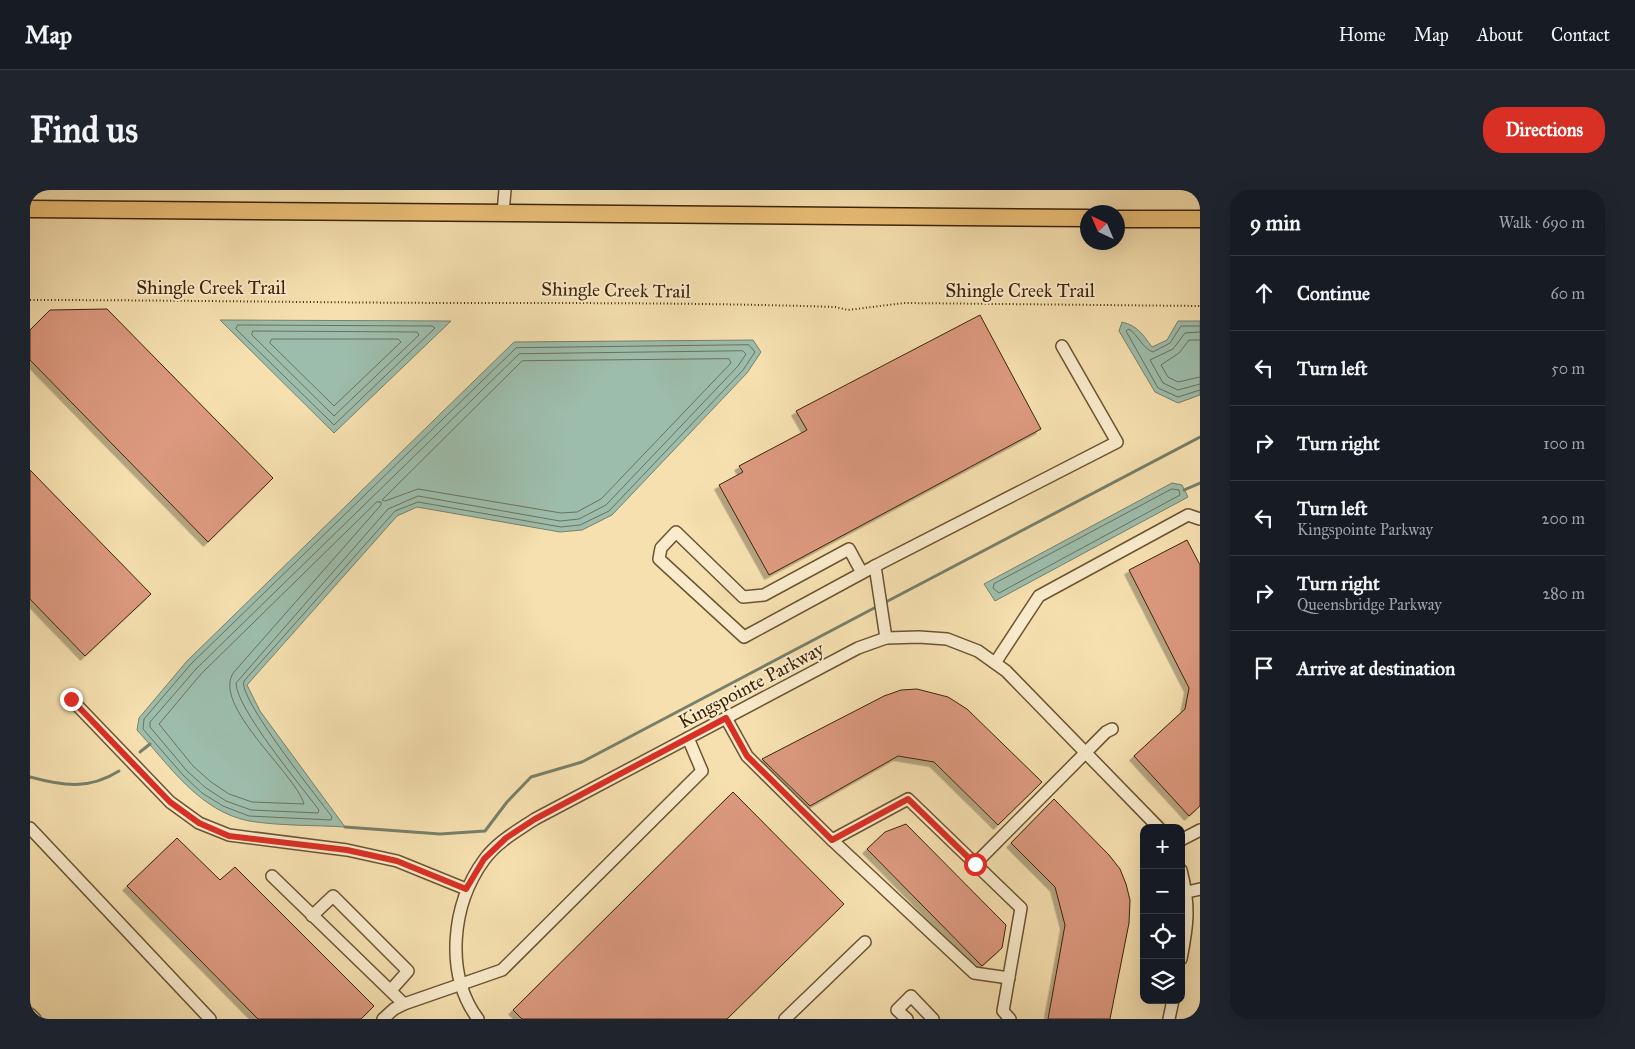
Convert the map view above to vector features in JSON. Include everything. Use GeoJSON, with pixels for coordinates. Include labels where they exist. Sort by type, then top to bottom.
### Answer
{"type":"FeatureCollection","features":[{"type":"Feature","properties":{"kind":"highway"},"geometry":{"type":"LineString","coordinates":[[30,210],[1080,218]]}},
{"type":"Feature","properties":{"kind":"highway"},"geometry":{"type":"LineString","coordinates":[[1125,219],[1200,219]]}},
{"type":"Feature","properties":{"kind":"street"},"geometry":{"type":"LineString","coordinates":[[503,214],[505,190]]}},
{"type":"Feature","properties":{"kind":"street"},"geometry":{"type":"LineString","coordinates":[[862,573],[850,549],[764,595],[743,597],[676,532],[661,548],[658,559],[744,637],[875,566],[1117,442],[1062,346]]}},
{"type":"Feature","properties":{"kind":"street"},"geometry":{"type":"LineString","coordinates":[[995,663],[1039,596],[1188,515],[1200,519]]}},
{"type":"Feature","properties":{"kind":"street"},"geometry":{"type":"LineString","coordinates":[[875,566],[886,638]]}},
{"type":"Feature","properties":{"kind":"street","name":"Kingspointe Parkway"},"geometry":{"type":"LineString","coordinates":[[478,1019],[462,984],[456,958],[457,923],[466,889],[484,859],[506,838],[535,819],[858,648],[886,638],[919,637],[948,639],[978,651],[1006,671],[1155,824]]}},
{"type":"Feature","properties":{"kind":"street"},"geometry":{"type":"LineString","coordinates":[[71,699],[170,802],[199,823],[229,836],[347,850],[397,861],[466,889]]}},
{"type":"Feature","properties":{"kind":"street"},"geometry":{"type":"LineString","coordinates":[[726,718],[747,756],[832,840],[974,973],[1009,978]]}},
{"type":"Feature","properties":{"kind":"street"},"geometry":{"type":"LineString","coordinates":[[975,864],[1106,732],[1112,729]]}},
{"type":"Feature","properties":{"kind":"street"},"geometry":{"type":"LineString","coordinates":[[383,1019],[394,1009],[404,1004],[502,970],[702,771],[688,738]]}},
{"type":"Feature","properties":{"kind":"street"},"geometry":{"type":"LineString","coordinates":[[832,840],[908,799],[1021,908],[1003,1011],[1010,1019]]}},
{"type":"Feature","properties":{"kind":"street"},"geometry":{"type":"LineString","coordinates":[[30,828],[210,1019]]}},
{"type":"Feature","properties":{"kind":"street"},"geometry":{"type":"LineString","coordinates":[[1185,838],[1200,830]]}},
{"type":"Feature","properties":{"kind":"street"},"geometry":{"type":"LineString","coordinates":[[272,876],[404,1004]]}},
{"type":"Feature","properties":{"kind":"street"},"geometry":{"type":"LineString","coordinates":[[1185,885],[1188,924],[1185,939]]}},
{"type":"Feature","properties":{"kind":"street"},"geometry":{"type":"LineString","coordinates":[[1187,892],[1200,889]]}},
{"type":"Feature","properties":{"kind":"street"},"geometry":{"type":"LineString","coordinates":[[312,916],[333,896],[408,971],[391,990]]}},
{"type":"Feature","properties":{"kind":"street"},"geometry":{"type":"LineString","coordinates":[[785,1019],[865,942]]}},
{"type":"Feature","properties":{"kind":"street"},"geometry":{"type":"LineString","coordinates":[[907,1019],[897,1010],[911,996],[933,1019]]}},
{"type":"Feature","properties":{"kind":"street"},"geometry":{"type":"LineString","coordinates":[[1169,1019],[1172,1004]]}},
{"type":"Feature","properties":{"kind":"street"},"geometry":{"type":"LineString","coordinates":[[30,1014],[35,1019]]}},
{"type":"Feature","properties":{"kind":"path","name":"Shingle Creek Trail"},"geometry":{"type":"LineString","coordinates":[[30,300],[599,302],[657,305],[835,307],[848,310],[904,303],[1200,306]]}},
{"type":"Feature","properties":{"kind":"water"},"geometry":{"type":"Polygon","coordinates":[[[220,320],[451,321],[334,433],[220,320]]]}},
{"type":"Feature","properties":{"kind":"water"},"geometry":{"type":"Polygon","coordinates":[[[1178,321],[1200,321],[1200,395],[1178,403],[1155,392],[1119,331],[1122,322],[1132,326],[1140,332],[1152,347],[1167,340],[1178,321]]]}},
{"type":"Feature","properties":{"kind":"water"},"geometry":{"type":"Polygon","coordinates":[[[753,340],[761,352],[747,373],[612,515],[582,530],[560,532],[417,507],[397,516],[247,685],[260,711],[345,827],[261,823],[231,816],[200,797],[186,785],[137,730],[139,718],[187,661],[514,342],[753,340]]]}},
{"type":"Feature","properties":{"kind":"water"},"geometry":{"type":"Polygon","coordinates":[[[1172,483],[1182,485],[1188,497],[995,601],[984,584],[1172,483]]]}},
{"type":"Feature","properties":{"kind":"building"},"geometry":{"type":"Polygon","coordinates":[[[107,309],[273,478],[208,542],[30,360],[30,330],[50,310],[107,309]]]}},
{"type":"Feature","properties":{"kind":"building"},"geometry":{"type":"Polygon","coordinates":[[[980,315],[1041,429],[769,575],[719,485],[743,472],[739,466],[807,430],[796,411],[980,315]]]}},
{"type":"Feature","properties":{"kind":"building"},"geometry":{"type":"Polygon","coordinates":[[[30,470],[151,594],[85,656],[30,599],[30,470]]]}},
{"type":"Feature","properties":{"kind":"building"},"geometry":{"type":"Polygon","coordinates":[[[1187,540],[1200,565],[1200,806],[1189,816],[1134,756],[1185,709],[1189,688],[1129,570],[1187,540]]]}},
{"type":"Feature","properties":{"kind":"building"},"geometry":{"type":"Polygon","coordinates":[[[917,689],[948,697],[967,709],[1042,782],[998,825],[934,762],[898,756],[810,806],[762,759],[884,696],[901,690],[917,689]]]}},
{"type":"Feature","properties":{"kind":"building"},"geometry":{"type":"Polygon","coordinates":[[[733,792],[844,904],[727,1019],[522,1019],[513,1010],[733,792]]]}},
{"type":"Feature","properties":{"kind":"building"},"geometry":{"type":"Polygon","coordinates":[[[1054,799],[1109,855],[1120,869],[1126,884],[1130,900],[1129,923],[1110,1019],[1048,1019],[1065,925],[1055,887],[1011,843],[1054,799]]]}},
{"type":"Feature","properties":{"kind":"building"},"geometry":{"type":"Polygon","coordinates":[[[906,824],[1006,925],[1002,948],[982,966],[867,849],[885,832],[906,824]]]}},
{"type":"Feature","properties":{"kind":"building"},"geometry":{"type":"Polygon","coordinates":[[[177,838],[220,880],[235,867],[374,1006],[361,1019],[258,1019],[127,886],[177,838]]]}},
{"type":"Feature","properties":{"kind":"waterway"},"geometry":{"type":"LineString","coordinates":[[884,603],[1200,437]]}},
{"type":"Feature","properties":{"kind":"waterway"},"geometry":{"type":"LineString","coordinates":[[1184,490],[1200,483]]}},
{"type":"Feature","properties":{"kind":"waterway"},"geometry":{"type":"LineString","coordinates":[[345,827],[440,834],[485,831],[507,802],[531,777],[582,762],[878,606]]}},
{"type":"Feature","properties":{"kind":"waterway"},"geometry":{"type":"LineString","coordinates":[[140,752],[150,744]]}},
{"type":"Feature","properties":{"kind":"waterway"},"geometry":{"type":"LineString","coordinates":[[30,777],[54,783],[86,784],[108,777],[119,771]]}},
{"type":"Feature","properties":{"kind":"route"},"geometry":{"type":"LineString","coordinates":[[71,699],[170,802],[199,823],[229,836],[347,850],[397,861],[466,889],[484,859],[506,838],[535,819],[726,718],[747,756],[832,840],[908,799],[975,864]]}}]}
